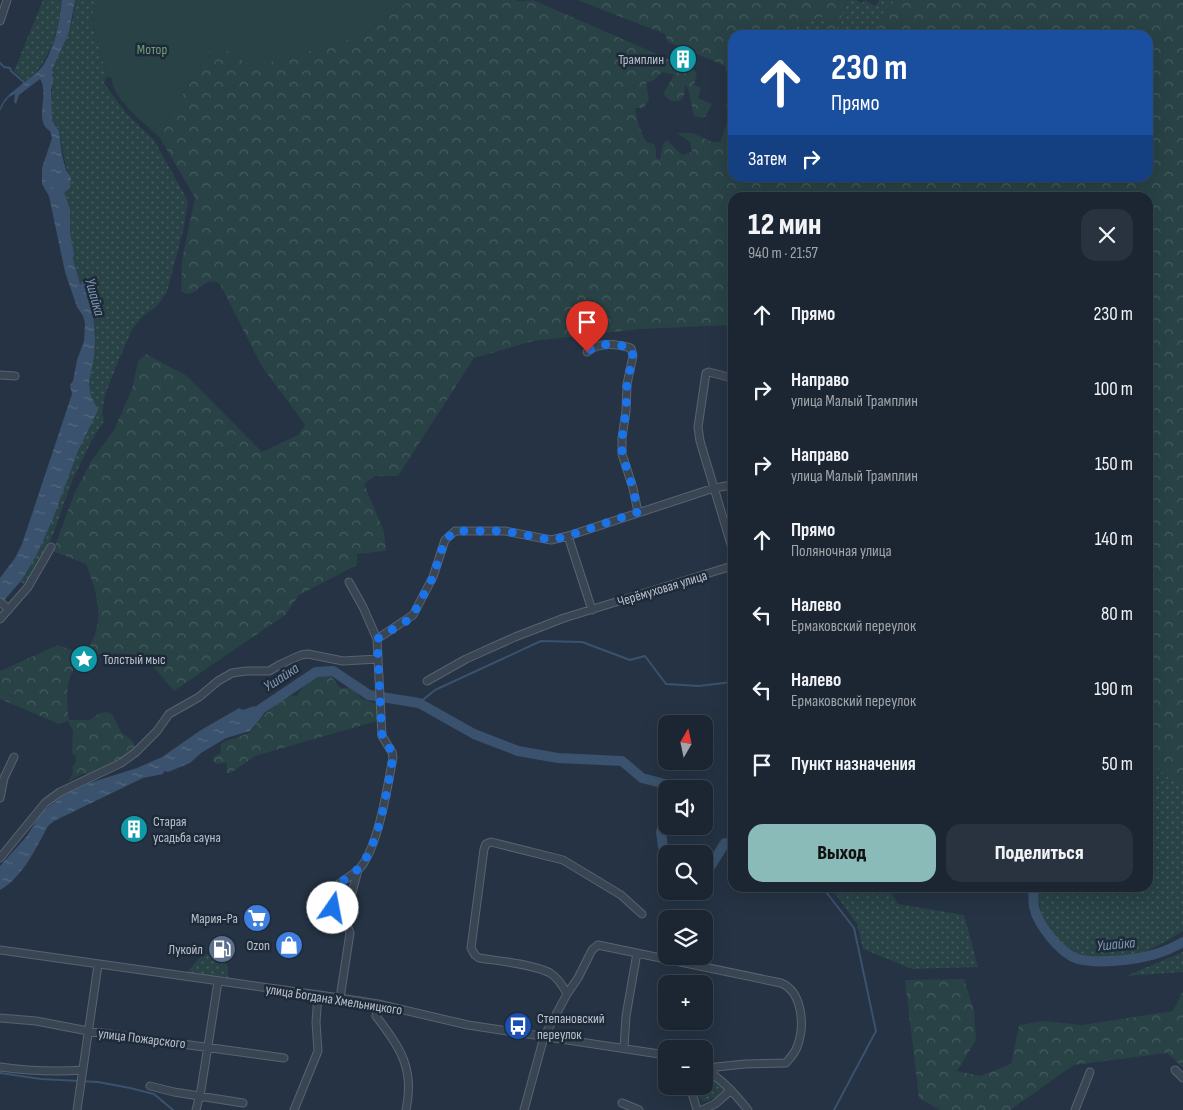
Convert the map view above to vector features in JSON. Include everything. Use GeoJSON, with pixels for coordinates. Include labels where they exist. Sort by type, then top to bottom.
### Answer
{"type":"FeatureCollection","features":[{"type":"Feature","properties":{"kind":"street"},"geometry":{"type":"LineString","coordinates":[[0,21],[7,0]]}},
{"type":"Feature","properties":{"kind":"street"},"geometry":{"type":"LineString","coordinates":[[587,352],[593,346],[610,344],[631,348],[633,356],[627,384],[622,454],[633,488],[638,512]]}},
{"type":"Feature","properties":{"kind":"street"},"geometry":{"type":"LineString","coordinates":[[728,377],[706,373],[698,427],[700,441],[728,535]]}},
{"type":"Feature","properties":{"kind":"street"},"geometry":{"type":"LineString","coordinates":[[0,375],[15,376]]}},
{"type":"Feature","properties":{"kind":"street"},"geometry":{"type":"LineString","coordinates":[[377,639],[413,615],[433,577],[445,540],[455,531],[505,531],[551,540],[714,488],[728,486]]}},
{"type":"Feature","properties":{"kind":"street"},"geometry":{"type":"LineString","coordinates":[[568,536],[592,610]]}},
{"type":"Feature","properties":{"kind":"street"},"geometry":{"type":"LineString","coordinates":[[0,620],[28,586],[50,547]]}},
{"type":"Feature","properties":{"kind":"street","name":"Черёмуховая улица"},"geometry":{"type":"LineString","coordinates":[[427,681],[466,659],[564,618],[728,567]]}},
{"type":"Feature","properties":{"kind":"street"},"geometry":{"type":"LineString","coordinates":[[345,919],[358,870],[374,838],[393,757],[382,736],[377,639],[349,582]]}},
{"type":"Feature","properties":{"kind":"street"},"geometry":{"type":"LineString","coordinates":[[0,602],[8,608]]}},
{"type":"Feature","properties":{"kind":"street"},"geometry":{"type":"LineString","coordinates":[[0,858],[45,803],[60,792],[121,763],[136,752],[157,730],[168,714],[199,697],[218,681],[232,673],[269,671],[301,655],[308,654],[343,661],[378,659]]}},
{"type":"Feature","properties":{"kind":"street"},"geometry":{"type":"LineString","coordinates":[[0,798],[4,778],[14,757]]}},
{"type":"Feature","properties":{"kind":"street"},"geometry":{"type":"LineString","coordinates":[[567,994],[561,983],[550,973],[534,968],[479,958],[471,948],[471,936],[486,844],[491,842],[563,860],[621,895],[642,914]]}},
{"type":"Feature","properties":{"kind":"street"},"geometry":{"type":"LineString","coordinates":[[340,998],[350,933],[345,919],[333,908],[333,896],[336,886],[358,870]]}},
{"type":"Feature","properties":{"kind":"street"},"geometry":{"type":"LineString","coordinates":[[524,1110],[544,1037],[596,946],[601,945],[782,983],[792,989],[798,1005],[801,1029],[795,1052],[786,1063],[716,1067],[713,1072]]}},
{"type":"Feature","properties":{"kind":"street","name":"улица Богдана Хмельницкого"},"geometry":{"type":"LineString","coordinates":[[0,950],[340,998],[378,1004],[468,1025],[658,1053]]}},
{"type":"Feature","properties":{"kind":"street"},"geometry":{"type":"LineString","coordinates":[[624,1047],[626,1016],[637,953]]}},
{"type":"Feature","properties":{"kind":"street"},"geometry":{"type":"LineString","coordinates":[[77,1110],[98,965]]}},
{"type":"Feature","properties":{"kind":"street"},"geometry":{"type":"LineString","coordinates":[[196,1110],[218,982]]}},
{"type":"Feature","properties":{"kind":"street"},"geometry":{"type":"LineString","coordinates":[[294,1110],[318,1051],[316,1022],[318,995]]}},
{"type":"Feature","properties":{"kind":"street"},"geometry":{"type":"LineString","coordinates":[[378,1004],[376,1016],[398,1047],[406,1063],[409,1085],[406,1110]]}},
{"type":"Feature","properties":{"kind":"street","name":"улица Пожарского"},"geometry":{"type":"LineString","coordinates":[[0,1018],[36,1021],[284,1058]]}},
{"type":"Feature","properties":{"kind":"street"},"geometry":{"type":"LineString","coordinates":[[0,1067],[32,1072],[84,1070]]}},
{"type":"Feature","properties":{"kind":"street"},"geometry":{"type":"LineString","coordinates":[[1175,1070],[1183,1078]]}},
{"type":"Feature","properties":{"kind":"street"},"geometry":{"type":"LineString","coordinates":[[1075,1110],[1090,1072]]}},
{"type":"Feature","properties":{"kind":"street"},"geometry":{"type":"LineString","coordinates":[[713,1074],[731,1090],[748,1110]]}},
{"type":"Feature","properties":{"kind":"street"},"geometry":{"type":"LineString","coordinates":[[150,1086],[174,1092],[243,1103]]}},
{"type":"Feature","properties":{"kind":"street"},"geometry":{"type":"LineString","coordinates":[[702,1110],[715,1104],[731,1090]]}},
{"type":"Feature","properties":{"kind":"street"},"geometry":{"type":"LineString","coordinates":[[693,1095],[697,1107],[696,1110]]}},
{"type":"Feature","properties":{"kind":"street"},"geometry":{"type":"LineString","coordinates":[[622,1103],[639,1110]]}},
{"type":"Feature","properties":{"kind":"green space"},"geometry":{"type":"Polygon","coordinates":[[[43,0],[62,0],[56,34],[41,65],[26,82],[14,71],[43,0]]]}},
{"type":"Feature","properties":{"kind":"green space"},"geometry":{"type":"Polygon","coordinates":[[[75,0],[98,0],[91,18],[107,76],[104,83],[126,113],[154,140],[188,201],[184,227],[167,292],[157,306],[143,316],[132,330],[105,395],[102,413],[104,421],[92,440],[72,481],[53,535],[44,554],[25,585],[19,580],[88,396],[88,383],[95,340],[94,302],[87,286],[80,284],[71,252],[66,242],[60,206],[71,177],[66,166],[61,137],[58,128],[52,121],[51,113],[54,78],[51,76],[52,70],[72,22],[75,0]]]}},
{"type":"Feature","properties":{"kind":"green space","name":"Мотор"},"geometry":{"type":"Polygon","coordinates":[[[98,0],[410,0],[363,35],[253,67],[215,43],[171,112],[160,138],[123,102],[113,86],[112,79],[107,76],[91,18],[98,0]]]}},
{"type":"Feature","properties":{"kind":"green space"},"geometry":{"type":"Polygon","coordinates":[[[410,0],[533,0],[675,62],[691,67],[697,74],[694,85],[701,88],[698,98],[712,104],[706,116],[701,118],[694,116],[690,95],[685,84],[684,96],[680,101],[671,101],[663,94],[674,75],[662,72],[654,80],[646,83],[649,100],[643,108],[635,108],[638,121],[646,142],[654,144],[656,158],[660,160],[663,144],[667,140],[682,155],[692,152],[690,142],[677,133],[693,133],[712,142],[720,142],[728,120],[728,182],[1153,182],[1153,30],[879,30],[882,16],[886,8],[894,3],[893,0],[1183,0],[1183,790],[1153,764],[1153,192],[728,192],[728,325],[641,329],[533,341],[474,358],[398,476],[375,476],[364,484],[384,531],[386,551],[357,554],[357,565],[299,595],[285,615],[174,691],[145,657],[107,653],[93,655],[82,660],[74,669],[69,681],[67,698],[69,720],[89,720],[100,713],[107,712],[112,714],[121,732],[133,741],[135,747],[119,760],[90,774],[82,774],[69,781],[76,757],[72,753],[73,731],[68,721],[59,724],[0,699],[0,671],[58,645],[82,654],[90,644],[95,633],[98,622],[97,599],[86,564],[53,551],[75,492],[92,460],[114,430],[132,389],[138,361],[146,354],[187,376],[262,452],[298,435],[305,425],[261,365],[220,284],[208,282],[191,293],[186,294],[181,291],[182,260],[195,198],[160,138],[171,112],[215,43],[363,35],[410,0]]]}},
{"type":"Feature","properties":{"kind":"green space"},"geometry":{"type":"Polygon","coordinates":[[[577,0],[847,0],[837,30],[823,30],[826,19],[822,17],[797,26],[796,30],[728,30],[728,79],[725,66],[668,42],[665,34],[577,0]]]}},
{"type":"Feature","properties":{"kind":"green space"},"geometry":{"type":"Polygon","coordinates":[[[847,0],[858,0],[862,3],[865,0],[875,6],[879,0],[893,0],[894,4],[881,22],[879,30],[837,30],[847,0]]]}},
{"type":"Feature","properties":{"kind":"green space"},"geometry":{"type":"Polygon","coordinates":[[[822,17],[826,19],[823,30],[796,30],[797,26],[822,17]]]}},
{"type":"Feature","properties":{"kind":"green space"},"geometry":{"type":"Polygon","coordinates":[[[728,98],[728,110],[725,107],[728,98]]]}},
{"type":"Feature","properties":{"kind":"green space"},"geometry":{"type":"Polygon","coordinates":[[[325,674],[330,675],[340,688],[356,690],[361,698],[377,704],[377,721],[255,756],[231,773],[227,773],[227,763],[216,764],[213,761],[213,757],[220,754],[221,744],[250,732],[280,700],[286,697],[297,696],[309,682],[325,674]]]}},
{"type":"Feature","properties":{"kind":"green space"},"geometry":{"type":"Polygon","coordinates":[[[1153,764],[1183,790],[1183,931],[1154,948],[1135,955],[1108,958],[1081,955],[1053,935],[1046,924],[1039,903],[1038,892],[1153,892],[1153,764]]]}},
{"type":"Feature","properties":{"kind":"green space"},"geometry":{"type":"Polygon","coordinates":[[[834,892],[890,892],[898,904],[964,915],[978,967],[912,969],[863,949],[857,924],[834,892]]]}},
{"type":"Feature","properties":{"kind":"green space"},"geometry":{"type":"Polygon","coordinates":[[[1183,952],[1183,972],[1126,976],[1183,952]]]}},
{"type":"Feature","properties":{"kind":"green space"},"geometry":{"type":"Polygon","coordinates":[[[203,954],[226,958],[229,980],[185,974],[203,954]]]}},
{"type":"Feature","properties":{"kind":"green space"},"geometry":{"type":"Polygon","coordinates":[[[964,979],[974,1011],[976,1040],[957,1071],[980,1076],[1011,1064],[1019,1025],[1044,1021],[1082,1025],[1173,1011],[1183,991],[1183,1068],[1167,1053],[1074,1065],[1010,1110],[940,1110],[919,1098],[905,980],[964,979]]]}},
{"type":"Feature","properties":{"kind":"green space"},"geometry":{"type":"Polygon","coordinates":[[[713,1079],[722,1085],[724,1090],[716,1097],[704,1102],[698,1095],[713,1095],[713,1079]]]}},
{"type":"Feature","properties":{"kind":"water"},"geometry":{"type":"Polygon","coordinates":[[[62,0],[75,0],[69,32],[52,70],[54,78],[51,90],[52,121],[59,131],[62,155],[66,170],[71,177],[70,188],[65,192],[60,206],[66,242],[71,252],[80,284],[85,283],[94,302],[94,356],[89,383],[91,396],[98,410],[78,451],[52,521],[36,556],[21,581],[0,605],[0,578],[15,558],[22,544],[72,394],[70,385],[73,381],[77,360],[84,341],[85,323],[77,307],[65,272],[49,196],[42,184],[42,168],[52,138],[50,131],[45,127],[43,121],[43,85],[40,79],[19,95],[16,104],[14,102],[15,94],[9,97],[0,111],[5,99],[33,76],[44,64],[56,33],[62,0]]]}},
{"type":"Feature","properties":{"kind":"water"},"geometry":{"type":"Polygon","coordinates":[[[254,706],[264,714],[250,731],[226,738],[201,753],[190,763],[168,772],[164,771],[163,774],[143,778],[54,821],[48,826],[34,852],[16,878],[0,890],[0,866],[27,836],[41,813],[66,793],[80,786],[137,768],[162,757],[201,730],[239,708],[243,710],[254,706]]]}},
{"type":"Feature","properties":{"kind":"waterway"},"geometry":{"type":"LineString","coordinates":[[0,63],[4,67],[10,68],[25,83]]}},
{"type":"Feature","properties":{"kind":"waterway","name":"Ушайка"},"geometry":{"type":"LineString","coordinates":[[58,190],[65,210],[65,233],[69,254]]}},
{"type":"Feature","properties":{"kind":"waterway"},"geometry":{"type":"LineString","coordinates":[[419,703],[435,690],[541,641],[582,642],[630,660],[645,656],[666,684],[699,686],[728,682]]}},
{"type":"Feature","properties":{"kind":"waterway","name":"Ушайка"},"geometry":{"type":"LineString","coordinates":[[249,717],[316,672],[333,671],[369,695],[419,703],[474,734],[518,751],[558,758],[622,761],[642,778],[658,782]]}},
{"type":"Feature","properties":{"kind":"waterway","name":"Ушайка"},"geometry":{"type":"LineString","coordinates":[[661,835],[663,845]]}},
{"type":"Feature","properties":{"kind":"waterway","name":"Ушайка"},"geometry":{"type":"LineString","coordinates":[[713,862],[725,843],[728,844]]}},
{"type":"Feature","properties":{"kind":"waterway"},"geometry":{"type":"LineString","coordinates":[[826,892],[854,928],[876,1031],[834,1110]]}},
{"type":"Feature","properties":{"kind":"waterway","name":"Ушайка"},"geometry":{"type":"LineString","coordinates":[[1033,892],[1036,914],[1045,930],[1057,945],[1078,959],[1101,961],[1140,958],[1162,952],[1183,942]]}},
{"type":"Feature","properties":{"kind":"waterway"},"geometry":{"type":"LineString","coordinates":[[0,1073],[41,1079],[98,1082],[130,1088],[154,1094],[173,1110]]}},
{"type":"Feature","properties":{"kind":"place","name":"Трамплин"},"geometry":{"type":"Point","coordinates":[683,59]}},
{"type":"Feature","properties":{"kind":"place","name":"Толстый мыс"},"geometry":{"type":"Point","coordinates":[84,659]}},
{"type":"Feature","properties":{"kind":"place","name":"Старая усадьба сауна"},"geometry":{"type":"Point","coordinates":[134,829]}},
{"type":"Feature","properties":{"kind":"place","name":"Мария-Ра"},"geometry":{"type":"Point","coordinates":[257,918]}},
{"type":"Feature","properties":{"kind":"place","name":"Ozon"},"geometry":{"type":"Point","coordinates":[289,945]}},
{"type":"Feature","properties":{"kind":"place","name":"Лукойл"},"geometry":{"type":"Point","coordinates":[222,949]}},
{"type":"Feature","properties":{"kind":"place","name":"Степановский переулок"},"geometry":{"type":"Point","coordinates":[518,1026]}},
{"type":"Feature","properties":{"kind":"route"},"geometry":{"type":"LineString","coordinates":[[333,908],[333,896],[336,886],[358,870],[374,838],[393,757],[382,736],[377,639],[413,615],[433,577],[446,538],[455,531],[505,531],[551,540],[638,512],[633,488],[622,454],[627,384],[633,356],[631,348],[610,344],[593,346],[587,352]]}}]}
